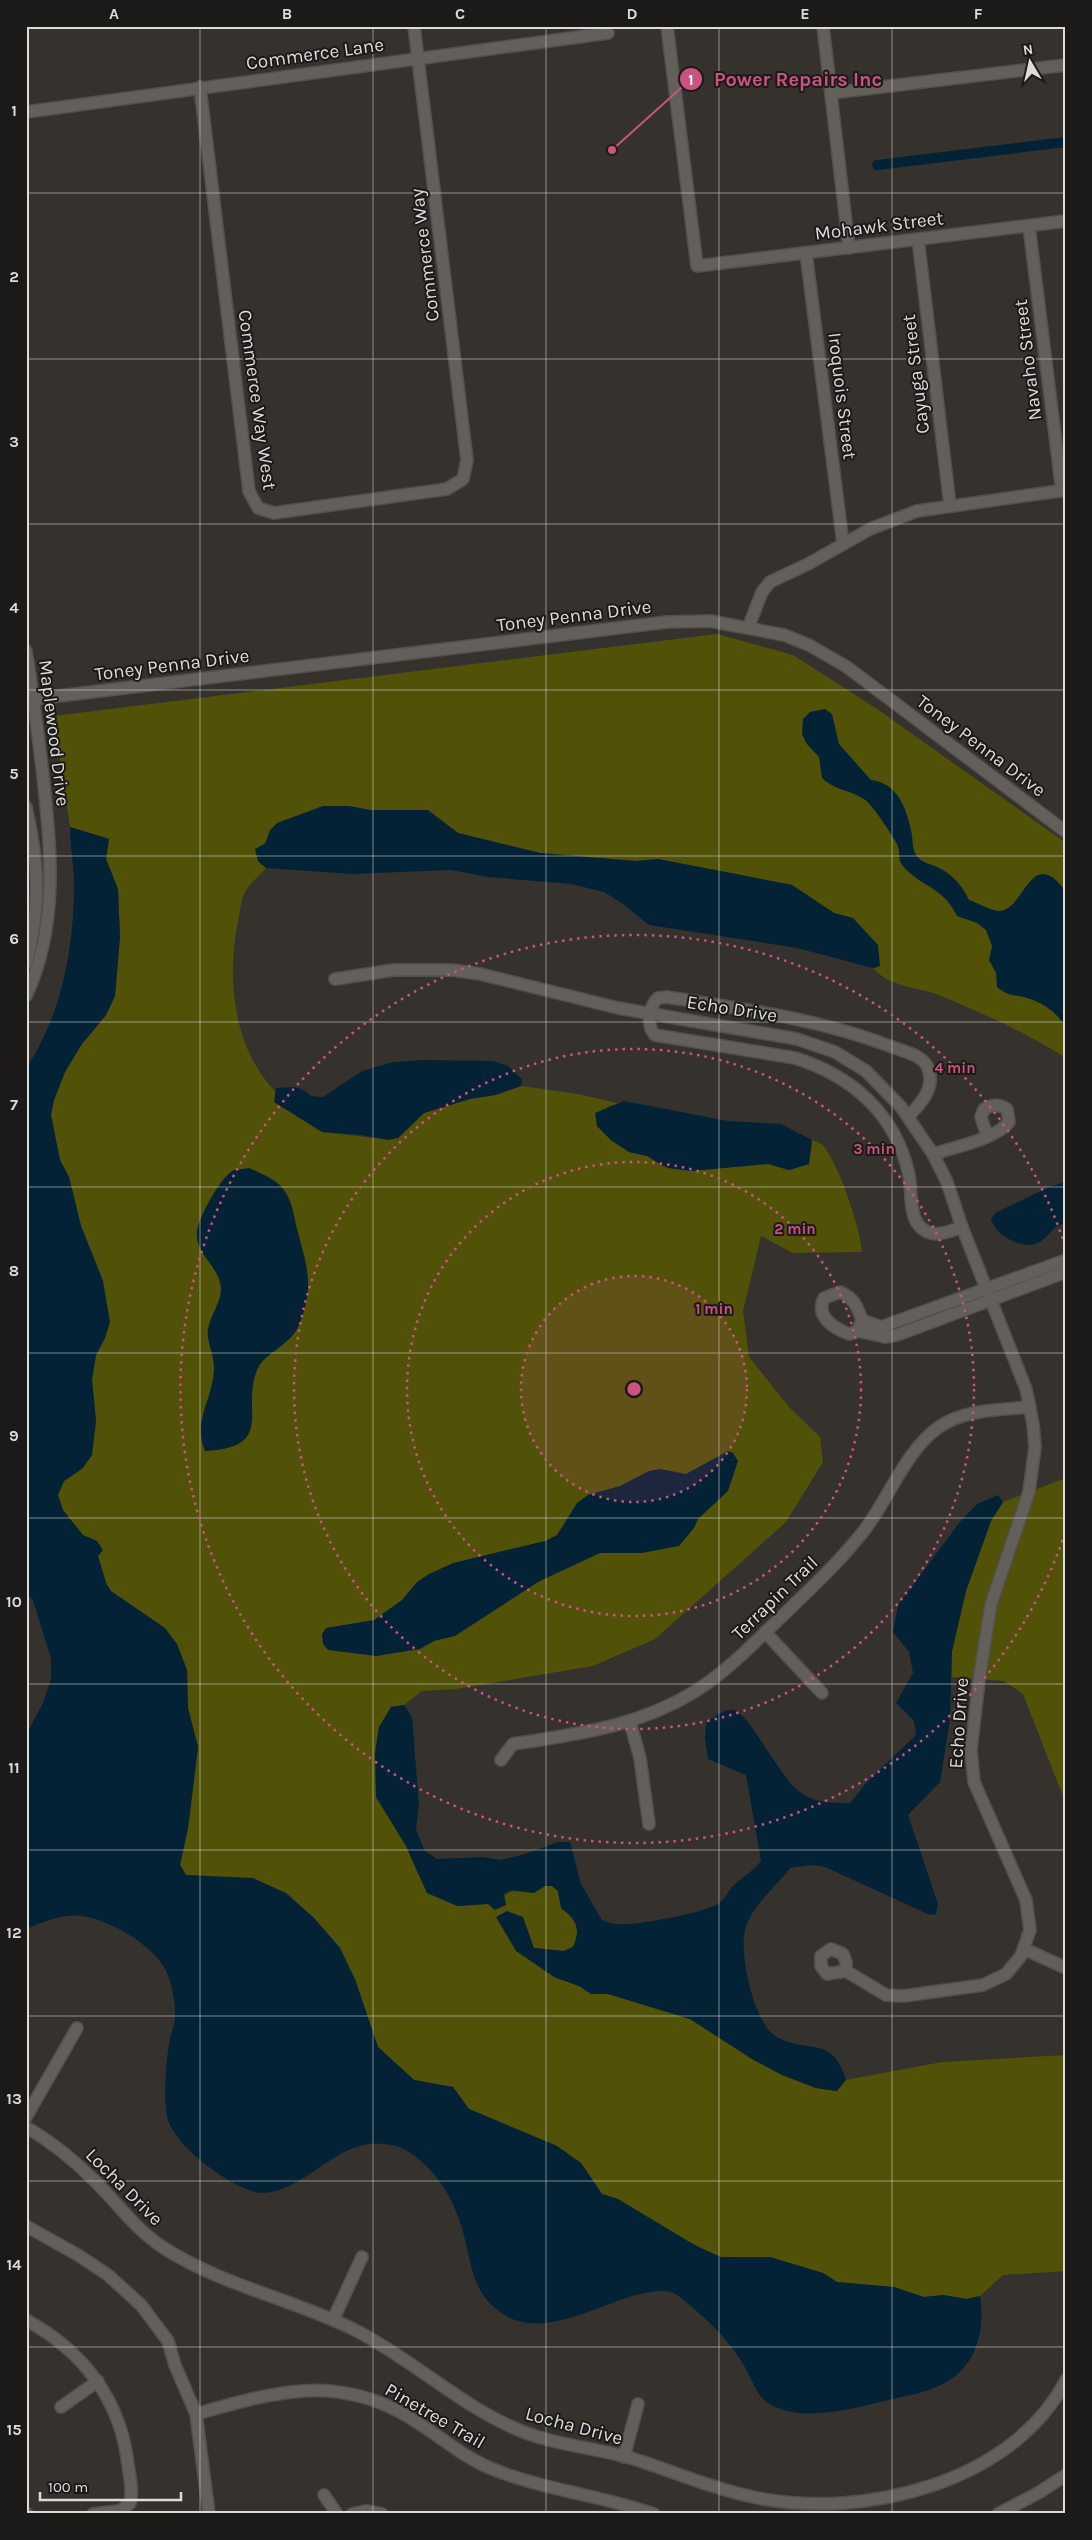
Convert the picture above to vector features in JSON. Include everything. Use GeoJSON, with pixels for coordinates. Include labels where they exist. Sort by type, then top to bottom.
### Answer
{"type":"FeatureCollection","features":[{"type":"Feature","properties":{"kind":"street","name":"Commerce Way"},"geometry":{"type":"LineString","coordinates":[[414,26],[467,460],[463,479]]}},
{"type":"Feature","properties":{"kind":"street","name":"Mohawk Street"},"geometry":{"type":"LineString","coordinates":[[667,26],[697,266],[1066,221]]}},
{"type":"Feature","properties":{"kind":"street"},"geometry":{"type":"LineString","coordinates":[[823,26],[849,248]]}},
{"type":"Feature","properties":{"kind":"street","name":"Commerce Lane"},"geometry":{"type":"LineString","coordinates":[[26,112],[608,33]]}},
{"type":"Feature","properties":{"kind":"street"},"geometry":{"type":"LineString","coordinates":[[831,93],[1066,65]]}},
{"type":"Feature","properties":{"kind":"street","name":"Commerce Way West"},"geometry":{"type":"LineString","coordinates":[[200,87],[249,491],[258,508],[274,513],[447,489],[463,479]]}},
{"type":"Feature","properties":{"kind":"street","name":"Navaho Street"},"geometry":{"type":"LineString","coordinates":[[1029,226],[1064,491]]}},
{"type":"Feature","properties":{"kind":"street","name":"Cayuga Street"},"geometry":{"type":"LineString","coordinates":[[918,239],[950,505]]}},
{"type":"Feature","properties":{"kind":"street","name":"Iroquois Street"},"geometry":{"type":"LineString","coordinates":[[806,253],[843,543]]}},
{"type":"Feature","properties":{"kind":"street"},"geometry":{"type":"LineString","coordinates":[[748,628],[762,592],[770,582],[810,563],[843,543],[893,518],[950,505],[1064,491]]}},
{"type":"Feature","properties":{"kind":"street","name":"Toney Penna Drive"},"geometry":{"type":"LineString","coordinates":[[30,700],[667,622],[710,620],[784,635],[832,658],[1066,832]]}},
{"type":"Feature","properties":{"kind":"street","name":"Maplewood Drive"},"geometry":{"type":"LineString","coordinates":[[26,651],[30,700],[50,844],[52,876],[47,932],[34,980],[26,996]]}},
{"type":"Feature","properties":{"kind":"street","name":"Maplewood Drive"},"geometry":{"type":"LineString","coordinates":[[26,806],[36,851],[37,889],[35,931],[26,964]]}},
{"type":"Feature","properties":{"kind":"street","name":"Echo Drive"},"geometry":{"type":"LineString","coordinates":[[335,979],[394,970],[452,970],[509,979],[580,1000],[779,1035],[821,1046],[848,1058],[882,1085],[909,1116],[934,1154],[947,1182],[962,1227],[990,1295],[1030,1406],[1035,1447],[1033,1470],[1027,1500],[991,1604],[979,1680],[971,1750],[974,1782],[1026,1900],[1030,1930],[1021,1956],[1006,1974],[983,1985],[903,1996],[886,1995],[846,1971]]}},
{"type":"Feature","properties":{"kind":"street"},"geometry":{"type":"LineString","coordinates":[[909,1116],[929,1092],[930,1079],[927,1066],[920,1058],[867,1037],[775,1014],[667,997],[658,998],[654,1001],[650,1027],[654,1035],[795,1058],[823,1068],[853,1085],[882,1114],[899,1144],[911,1183],[916,1222],[926,1231],[938,1234],[962,1227]]}},
{"type":"Feature","properties":{"kind":"street"},"geometry":{"type":"LineString","coordinates":[[934,1154],[987,1136]]}},
{"type":"Feature","properties":{"kind":"street"},"geometry":{"type":"LineString","coordinates":[[990,1295],[1066,1260]]}},
{"type":"Feature","properties":{"kind":"street"},"geometry":{"type":"LineString","coordinates":[[860,1325],[881,1327],[1066,1272]]}},
{"type":"Feature","properties":{"kind":"street","name":"Terrapin Trail"},"geometry":{"type":"LineString","coordinates":[[501,1760],[513,1744],[584,1733],[630,1722],[662,1709],[696,1691],[733,1662],[847,1552],[867,1527],[914,1452],[927,1436],[944,1424],[969,1414],[1030,1406]]}},
{"type":"Feature","properties":{"kind":"street"},"geometry":{"type":"LineString","coordinates":[[765,1632],[822,1693]]}},
{"type":"Feature","properties":{"kind":"street"},"geometry":{"type":"LineString","coordinates":[[630,1722],[640,1758],[649,1824]]}},
{"type":"Feature","properties":{"kind":"street"},"geometry":{"type":"LineString","coordinates":[[1024,1949],[1066,1968]]}},
{"type":"Feature","properties":{"kind":"street"},"geometry":{"type":"LineString","coordinates":[[26,2117],[77,2028]]}},
{"type":"Feature","properties":{"kind":"street","name":"Locha Drive"},"geometry":{"type":"LineString","coordinates":[[26,2127],[80,2166],[131,2222],[166,2249],[223,2279],[334,2320],[391,2350],[474,2408],[499,2421],[533,2436],[624,2457],[707,2485],[761,2499],[816,2504],[871,2500],[925,2487],[976,2466],[1000,2453],[1034,2426],[1048,2410],[1066,2380]]}},
{"type":"Feature","properties":{"kind":"street"},"geometry":{"type":"LineString","coordinates":[[26,2226],[101,2270],[141,2305],[168,2341],[175,2365],[196,2414],[209,2514]]}},
{"type":"Feature","properties":{"kind":"street"},"geometry":{"type":"LineString","coordinates":[[334,2320],[362,2258]]}},
{"type":"Feature","properties":{"kind":"street"},"geometry":{"type":"LineString","coordinates":[[26,2320],[62,2342],[78,2357],[98,2381],[114,2410],[122,2432],[132,2496],[126,2508],[94,2514]]}},
{"type":"Feature","properties":{"kind":"street"},"geometry":{"type":"LineString","coordinates":[[61,2407],[98,2381]]}},
{"type":"Feature","properties":{"kind":"street","name":"Pinetree Trail"},"geometry":{"type":"LineString","coordinates":[[196,2414],[284,2391],[314,2389],[359,2395],[401,2412],[443,2441],[489,2467],[533,2483],[597,2497],[654,2514]]}},
{"type":"Feature","properties":{"kind":"street"},"geometry":{"type":"LineString","coordinates":[[624,2457],[638,2404]]}},
{"type":"Feature","properties":{"kind":"street"},"geometry":{"type":"LineString","coordinates":[[998,2514],[1038,2493],[1066,2475]]}},
{"type":"Feature","properties":{"kind":"street"},"geometry":{"type":"LineString","coordinates":[[324,2495],[337,2514]]}},
{"type":"Feature","properties":{"kind":"street"},"geometry":{"type":"LineString","coordinates":[[352,2514],[366,2511],[382,2514]]}},
{"type":"Feature","properties":{"kind":"shaded area"},"geometry":{"type":"Polygon","coordinates":[[[717,634],[793,655],[877,709],[1066,843],[1066,1058],[1016,1030],[961,1004],[936,994],[886,979],[873,968],[877,968],[864,931],[853,918],[834,913],[792,885],[658,859],[635,861],[540,853],[458,833],[427,810],[371,810],[348,806],[324,806],[270,830],[258,861],[266,868],[246,891],[241,906],[233,962],[233,986],[236,1009],[241,1032],[249,1053],[275,1091],[275,1102],[322,1132],[374,1138],[401,1135],[424,1113],[521,1086],[578,1094],[620,1104],[608,1106],[597,1126],[611,1140],[629,1152],[647,1156],[662,1166],[691,1171],[768,1164],[789,1170],[809,1164],[812,1140],[823,1145],[831,1157],[848,1198],[862,1252],[793,1253],[761,1236],[743,1311],[749,1357],[789,1407],[820,1437],[823,1462],[786,1522],[655,1639],[593,1666],[456,1689],[422,1691],[404,1705],[391,1707],[376,1797],[406,1846],[419,1876],[457,1906],[488,1904],[495,1910],[506,1894],[510,1892],[534,1893],[545,1886],[552,1886],[558,1891],[561,1908],[574,1921],[577,1930],[573,1947],[564,1951],[534,1948],[507,1911],[554,1977],[579,1986],[591,1994],[608,1994],[690,2019],[752,2059],[782,2075],[816,2088],[836,2091],[846,2080],[942,2062],[1066,2055],[1066,2271],[1003,2275],[980,2296],[967,2299],[943,2295],[924,2297],[894,2287],[837,2282],[823,2273],[770,2257],[721,2257],[680,2238],[618,2199],[602,2194],[581,2163],[557,2146],[469,2109],[453,2087],[414,2080],[378,2047],[340,1948],[314,1918],[286,1893],[205,1876],[186,1875],[180,1865],[188,1828],[198,1747],[188,1708],[187,1670],[177,1644],[111,1592],[106,1583],[98,1556],[102,1549],[97,1541],[83,1536],[63,1510],[58,1495],[64,1481],[83,1468],[94,1432],[96,1421],[92,1380],[96,1355],[105,1338],[103,1281],[81,1226],[69,1177],[60,1160],[51,1115],[54,1100],[65,1072],[82,1044],[106,1015],[115,996],[120,937],[118,889],[106,859],[109,839],[70,827],[54,716],[717,634]]]}},
{"type":"Feature","properties":{"kind":"shaded area"},"geometry":{"type":"Polygon","coordinates":[[[26,836],[29,906],[26,928],[26,836]]]}},
{"type":"Feature","properties":{"kind":"shaded area"},"geometry":{"type":"Polygon","coordinates":[[[1066,1478],[1066,1804],[1023,1694],[1004,1681],[951,1677],[952,1652],[966,1591],[991,1521],[1003,1502],[1066,1478]]]}},
{"type":"Feature","properties":{"kind":"water"},"geometry":{"type":"Polygon","coordinates":[[[825,709],[832,714],[839,744],[871,780],[888,786],[899,798],[909,821],[913,848],[917,856],[954,878],[969,900],[998,911],[1006,909],[1013,904],[1030,881],[1044,874],[1054,878],[1066,891],[1066,1027],[1044,1005],[1027,998],[1008,994],[997,987],[996,973],[989,960],[992,946],[986,930],[977,923],[957,916],[945,898],[916,878],[902,865],[896,842],[868,803],[859,796],[833,786],[822,778],[819,757],[806,743],[802,734],[803,719],[810,712],[825,709]]]}},
{"type":"Feature","properties":{"kind":"water"},"geometry":{"type":"Polygon","coordinates":[[[323,806],[348,806],[371,810],[428,810],[458,833],[540,853],[635,861],[658,859],[792,885],[834,913],[853,918],[878,945],[880,966],[873,968],[797,948],[649,925],[623,904],[604,892],[571,884],[488,877],[451,870],[352,874],[266,868],[258,861],[255,849],[266,843],[270,830],[277,823],[323,806]]]}},
{"type":"Feature","properties":{"kind":"water"},"geometry":{"type":"Polygon","coordinates":[[[70,827],[109,839],[106,859],[118,889],[120,937],[115,996],[106,1015],[82,1044],[65,1072],[54,1100],[51,1115],[60,1160],[69,1177],[81,1226],[103,1281],[110,1322],[105,1338],[96,1355],[92,1379],[96,1421],[92,1455],[83,1468],[64,1481],[58,1495],[63,1510],[83,1535],[97,1541],[103,1550],[98,1556],[106,1583],[111,1591],[165,1628],[177,1644],[187,1670],[188,1708],[198,1747],[188,1828],[180,1865],[186,1875],[253,1878],[286,1893],[314,1918],[340,1948],[355,1979],[378,2047],[414,2080],[453,2087],[469,2109],[557,2146],[581,2163],[602,2194],[618,2199],[698,2247],[721,2257],[770,2257],[823,2273],[837,2282],[894,2287],[924,2297],[943,2295],[967,2299],[980,2296],[981,2323],[976,2348],[962,2369],[953,2378],[941,2385],[919,2393],[837,2411],[821,2413],[790,2412],[764,2400],[755,2388],[746,2368],[720,2333],[682,2298],[667,2291],[643,2293],[559,2321],[538,2323],[518,2321],[500,2312],[490,2304],[478,2286],[459,2219],[442,2184],[415,2156],[399,2147],[384,2144],[367,2144],[351,2149],[336,2156],[307,2176],[277,2191],[262,2193],[244,2188],[214,2171],[197,2157],[181,2142],[169,2123],[165,2082],[175,2008],[168,1976],[158,1958],[139,1941],[125,1932],[83,1916],[52,1919],[26,1929],[26,1735],[43,1703],[51,1679],[51,1659],[33,1600],[26,1593],[26,1068],[49,1026],[64,980],[72,932],[74,884],[70,827]]]}},
{"type":"Feature","properties":{"kind":"water"},"geometry":{"type":"Polygon","coordinates":[[[424,1060],[493,1061],[508,1066],[522,1079],[521,1086],[496,1095],[470,1099],[424,1113],[398,1138],[388,1140],[361,1135],[322,1132],[274,1102],[276,1088],[292,1087],[302,1089],[311,1096],[323,1097],[362,1071],[393,1062],[424,1060]]]}},
{"type":"Feature","properties":{"kind":"water"},"geometry":{"type":"Polygon","coordinates":[[[624,1101],[728,1121],[781,1124],[812,1140],[809,1164],[789,1170],[768,1164],[691,1171],[668,1168],[647,1156],[629,1152],[611,1140],[597,1126],[595,1113],[624,1101]]]}},
{"type":"Feature","properties":{"kind":"water"},"geometry":{"type":"Polygon","coordinates":[[[249,1168],[278,1183],[289,1199],[308,1277],[307,1299],[295,1332],[266,1358],[258,1368],[253,1383],[252,1423],[249,1434],[241,1442],[227,1448],[205,1451],[202,1440],[202,1419],[211,1389],[214,1367],[208,1329],[221,1290],[217,1274],[199,1247],[197,1231],[206,1207],[223,1180],[234,1170],[249,1168]]]}},
{"type":"Feature","properties":{"kind":"water"},"geometry":{"type":"Polygon","coordinates":[[[1066,1182],[1066,1224],[1061,1224],[1054,1228],[1042,1241],[1032,1245],[1018,1243],[1004,1236],[994,1225],[991,1219],[995,1213],[1049,1187],[1066,1182]]]}},
{"type":"Feature","properties":{"kind":"water"},"geometry":{"type":"Polygon","coordinates":[[[728,1451],[733,1453],[738,1461],[728,1491],[698,1519],[694,1528],[679,1546],[642,1553],[600,1553],[538,1582],[455,1636],[434,1641],[420,1649],[376,1656],[328,1650],[323,1644],[322,1634],[326,1628],[374,1620],[402,1600],[417,1582],[429,1574],[453,1563],[545,1541],[557,1535],[577,1503],[588,1495],[620,1486],[649,1471],[660,1469],[686,1474],[728,1451]]]}},
{"type":"Feature","properties":{"kind":"water"},"geometry":{"type":"Polygon","coordinates":[[[998,1495],[1003,1502],[991,1521],[966,1591],[952,1651],[950,1720],[940,1782],[908,1815],[938,1904],[936,1914],[930,1915],[825,1867],[810,1865],[790,1868],[758,1905],[745,1930],[744,1955],[746,1971],[761,2019],[777,2037],[799,2045],[819,2048],[827,2051],[834,2057],[841,2066],[846,2080],[837,2091],[816,2088],[782,2075],[752,2059],[690,2019],[608,1994],[591,1994],[579,1986],[554,1977],[516,1951],[496,1917],[507,1911],[523,1917],[534,1948],[564,1951],[573,1947],[577,1935],[576,1925],[571,1917],[561,1908],[558,1891],[552,1886],[545,1886],[534,1893],[511,1890],[504,1894],[506,1905],[495,1910],[488,1904],[457,1906],[427,1893],[406,1846],[376,1797],[375,1753],[379,1727],[391,1707],[404,1705],[412,1717],[419,1805],[416,1830],[425,1851],[437,1859],[483,1857],[501,1860],[525,1854],[558,1842],[570,1842],[581,1884],[602,1920],[615,1924],[652,1921],[685,1915],[718,1904],[736,1883],[761,1861],[746,1775],[708,1759],[705,1738],[706,1723],[722,1712],[733,1710],[740,1714],[748,1723],[792,1785],[801,1793],[818,1801],[850,1803],[867,1782],[916,1735],[914,1721],[896,1703],[913,1673],[909,1652],[893,1632],[898,1605],[959,1523],[977,1504],[998,1495]]]}},
{"type":"Feature","properties":{"kind":"waterway"},"geometry":{"type":"LineString","coordinates":[[877,165],[1066,142]]}},
{"type":"Feature","properties":{"kind":"place","name":"Power Repairs Inc"},"geometry":{"type":"Point","coordinates":[612,150]}}]}
